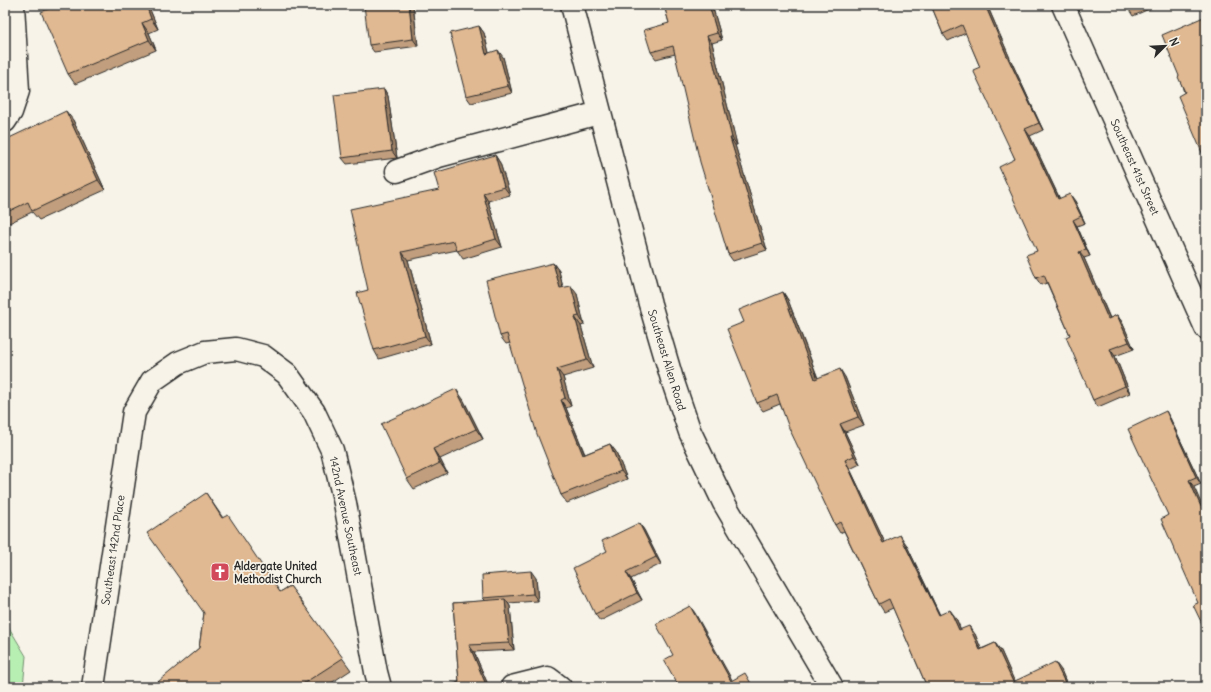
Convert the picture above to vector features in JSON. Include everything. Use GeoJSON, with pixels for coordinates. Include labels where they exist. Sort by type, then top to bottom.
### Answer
{"type":"FeatureCollection","features":[{"type":"Feature","properties":{"kind":"street"},"geometry":{"type":"LineString","coordinates":[[5,121],[11,112],[18,91],[13,5]]}},
{"type":"Feature","properties":{"kind":"street","name":"Southeast Allen Road"},"geometry":{"type":"LineString","coordinates":[[572,5],[650,304],[672,379],[690,432],[724,503],[832,687]]}},
{"type":"Feature","properties":{"kind":"street","name":"Southeast 41st Street"},"geometry":{"type":"LineString","coordinates":[[1063,5],[1206,328]]}},
{"type":"Feature","properties":{"kind":"street"},"geometry":{"type":"LineString","coordinates":[[397,171],[439,156],[599,113]]}},
{"type":"Feature","properties":{"kind":"street","name":"142nd Avenue Southeast"},"geometry":{"type":"LineString","coordinates":[[134,412],[152,381],[178,363],[205,352],[236,349],[263,356],[287,374],[314,412],[332,450],[345,503],[380,687]]}},
{"type":"Feature","properties":{"kind":"street","name":"Southeast 142nd Place"},"geometry":{"type":"LineString","coordinates":[[92,687],[134,412]]}},
{"type":"Feature","properties":{"kind":"street"},"geometry":{"type":"LineString","coordinates":[[512,687],[548,678],[560,687]]}},
{"type":"Feature","properties":{"kind":"green space"},"geometry":{"type":"Polygon","coordinates":[[[5,621],[26,656],[23,687],[5,687],[5,621]]]}},
{"type":"Feature","properties":{"kind":"building"},"geometry":{"type":"Polygon","coordinates":[[[58,5],[146,5],[151,19],[142,23],[149,40],[68,74],[41,12],[58,5]]]}},
{"type":"Feature","properties":{"kind":"building"},"geometry":{"type":"Polygon","coordinates":[[[364,5],[409,5],[413,39],[369,45],[364,5]]]}},
{"type":"Feature","properties":{"kind":"building"},"geometry":{"type":"Polygon","coordinates":[[[664,5],[709,5],[717,33],[707,36],[732,138],[730,138],[762,243],[728,254],[700,162],[673,46],[651,52],[644,30],[669,23],[664,5]]]}},
{"type":"Feature","properties":{"kind":"building"},"geometry":{"type":"Polygon","coordinates":[[[931,5],[985,5],[1007,56],[1039,123],[1025,129],[1058,199],[1070,194],[1081,216],[1073,220],[1086,249],[1079,252],[1108,319],[1117,315],[1129,342],[1110,349],[1125,386],[1093,400],[1066,337],[1070,335],[1044,275],[1036,278],[1026,255],[1037,251],[999,167],[1015,159],[973,70],[980,67],[962,25],[943,34],[931,5]]]}},
{"type":"Feature","properties":{"kind":"building"},"geometry":{"type":"Polygon","coordinates":[[[1126,5],[1133,5],[1127,8],[1126,5]]]}},
{"type":"Feature","properties":{"kind":"building"},"geometry":{"type":"Polygon","coordinates":[[[1206,16],[1206,154],[1203,155],[1178,96],[1185,92],[1162,35],[1206,16]]]}},
{"type":"Feature","properties":{"kind":"building"},"geometry":{"type":"Polygon","coordinates":[[[479,26],[486,54],[498,50],[508,86],[466,96],[450,33],[479,26]]]}},
{"type":"Feature","properties":{"kind":"building"},"geometry":{"type":"Polygon","coordinates":[[[384,89],[392,151],[342,158],[334,95],[384,89]]]}},
{"type":"Feature","properties":{"kind":"building"},"geometry":{"type":"Polygon","coordinates":[[[66,111],[98,180],[32,211],[28,202],[5,213],[5,140],[66,111]]]}},
{"type":"Feature","properties":{"kind":"building"},"geometry":{"type":"Polygon","coordinates":[[[495,155],[504,187],[483,193],[496,239],[457,251],[454,241],[402,252],[425,336],[374,350],[357,293],[368,290],[350,209],[439,190],[434,173],[495,155]]]}},
{"type":"Feature","properties":{"kind":"building"},"geometry":{"type":"Polygon","coordinates":[[[553,263],[560,288],[571,286],[579,316],[575,317],[587,360],[557,369],[565,398],[561,400],[583,455],[610,444],[621,471],[561,495],[537,434],[507,334],[500,336],[486,280],[553,263]]]}},
{"type":"Feature","properties":{"kind":"building"},"geometry":{"type":"Polygon","coordinates":[[[783,292],[815,379],[840,369],[858,417],[840,424],[854,456],[845,460],[883,543],[900,535],[939,615],[950,610],[959,630],[969,626],[980,650],[995,643],[1013,682],[1055,662],[1067,687],[927,687],[889,599],[879,604],[840,522],[835,525],[789,428],[777,395],[757,403],[727,329],[744,322],[739,310],[783,292]]]}},
{"type":"Feature","properties":{"kind":"building"},"geometry":{"type":"Polygon","coordinates":[[[456,389],[476,429],[433,449],[440,463],[407,479],[381,424],[456,389]]]}},
{"type":"Feature","properties":{"kind":"building"},"geometry":{"type":"Polygon","coordinates":[[[1166,411],[1196,477],[1189,480],[1206,518],[1206,632],[1193,605],[1198,603],[1161,519],[1168,515],[1128,429],[1166,411]]]}},
{"type":"Feature","properties":{"kind":"building","name":"Aldergate United Methodist Church"},"geometry":{"type":"Polygon","coordinates":[[[206,493],[222,518],[228,515],[280,592],[290,586],[343,658],[298,687],[153,686],[199,648],[204,613],[147,533],[206,493]]]}},
{"type":"Feature","properties":{"kind":"building"},"geometry":{"type":"Polygon","coordinates":[[[639,523],[656,557],[626,572],[637,593],[595,614],[573,568],[607,551],[602,541],[639,523]]]}},
{"type":"Feature","properties":{"kind":"building"},"geometry":{"type":"Polygon","coordinates":[[[531,571],[533,594],[483,598],[482,575],[531,571]]]}},
{"type":"Feature","properties":{"kind":"building"},"geometry":{"type":"Polygon","coordinates":[[[505,599],[509,643],[469,645],[487,687],[447,687],[459,682],[453,603],[505,599]]]}},
{"type":"Feature","properties":{"kind":"building"},"geometry":{"type":"Polygon","coordinates":[[[690,606],[731,681],[745,673],[753,687],[679,687],[664,660],[673,655],[656,624],[690,606]]]}},
{"type":"Feature","properties":{"kind":"place","name":"Aldergate United Methodist Church"},"geometry":{"type":"Point","coordinates":[220,572]}}]}
